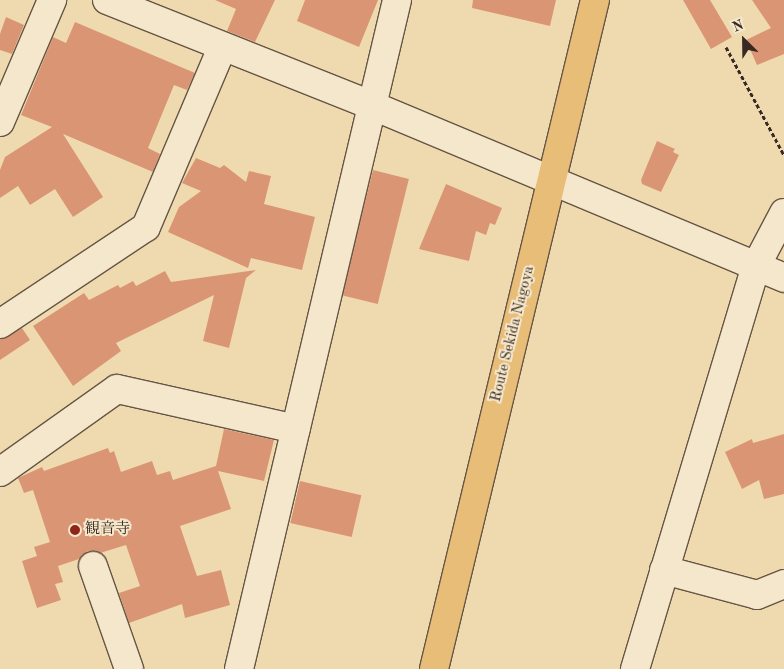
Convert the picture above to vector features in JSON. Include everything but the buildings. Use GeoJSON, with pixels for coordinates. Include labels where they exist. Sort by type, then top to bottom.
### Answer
{"type":"FeatureCollection","features":[{"type":"Feature","properties":{"kind":"main road","name":"Route Sekida Nagoya"},"geometry":{"type":"LineString","coordinates":[[434,669],[595,0]]}},
{"type":"Feature","properties":{"kind":"street"},"geometry":{"type":"LineString","coordinates":[[0,122],[52,0]]}},
{"type":"Feature","properties":{"kind":"street"},"geometry":{"type":"LineString","coordinates":[[107,0],[222,48],[372,105],[784,278]]}},
{"type":"Feature","properties":{"kind":"street"},"geometry":{"type":"LineString","coordinates":[[239,669],[397,0]]}},
{"type":"Feature","properties":{"kind":"street"},"geometry":{"type":"LineString","coordinates":[[0,324],[146,227],[222,48]]}},
{"type":"Feature","properties":{"kind":"street"},"geometry":{"type":"LineString","coordinates":[[634,669],[756,266],[784,214]]}},
{"type":"Feature","properties":{"kind":"street"},"geometry":{"type":"LineString","coordinates":[[0,472],[117,389],[296,429]]}},
{"type":"Feature","properties":{"kind":"street"},"geometry":{"type":"LineString","coordinates":[[93,566],[129,669]]}},
{"type":"Feature","properties":{"kind":"street"},"geometry":{"type":"LineString","coordinates":[[664,570],[757,595],[784,584]]}},
{"type":"Feature","properties":{"kind":"path"},"geometry":{"type":"LineString","coordinates":[[726,47],[784,155]]}},
{"type":"Feature","properties":{"kind":"place","name":"観音寺"},"geometry":{"type":"Point","coordinates":[75,530]}}]}
